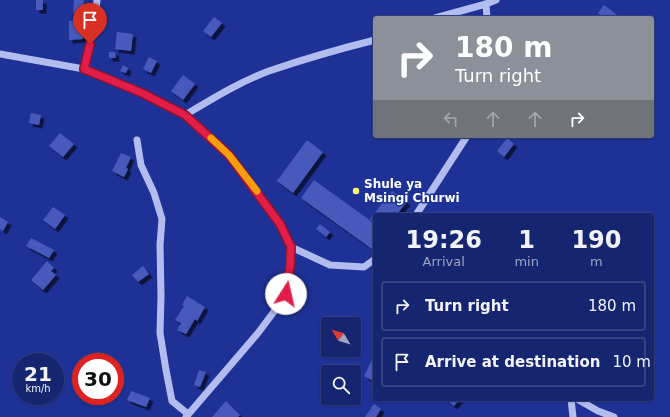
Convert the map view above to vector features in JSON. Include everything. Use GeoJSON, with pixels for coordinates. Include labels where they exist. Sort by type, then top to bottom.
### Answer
{"type":"FeatureCollection","features":[{"type":"Feature","properties":{"kind":"street"},"geometry":{"type":"LineString","coordinates":[[84,69],[98,0]]}},
{"type":"Feature","properties":{"kind":"street"},"geometry":{"type":"LineString","coordinates":[[442,16],[496,0]]}},
{"type":"Feature","properties":{"kind":"street"},"geometry":{"type":"LineString","coordinates":[[486,4],[486,16]]}},
{"type":"Feature","properties":{"kind":"street"},"geometry":{"type":"LineString","coordinates":[[185,115],[224,92],[268,72],[324,53],[373,41]]}},
{"type":"Feature","properties":{"kind":"street"},"geometry":{"type":"LineString","coordinates":[[0,54],[84,69],[142,93],[185,115],[229,155],[280,224],[291,247],[286,294],[258,333],[187,416],[172,401],[166,370],[160,333],[160,245],[162,219],[154,193],[141,165],[137,140]]}},
{"type":"Feature","properties":{"kind":"street"},"geometry":{"type":"LineString","coordinates":[[417,213],[466,138]]}},
{"type":"Feature","properties":{"kind":"street"},"geometry":{"type":"LineString","coordinates":[[291,247],[330,265],[364,267],[373,260]]}},
{"type":"Feature","properties":{"kind":"street"},"geometry":{"type":"LineString","coordinates":[[571,401],[573,417]]}},
{"type":"Feature","properties":{"kind":"street"},"geometry":{"type":"LineString","coordinates":[[580,401],[598,411],[614,417]]}},
{"type":"Feature","properties":{"kind":"building"},"geometry":{"type":"Polygon","coordinates":[[[36,0],[43,0],[43,10],[36,10],[36,0]]]}},
{"type":"Feature","properties":{"kind":"building"},"geometry":{"type":"Polygon","coordinates":[[[74,0],[84,0],[82,14],[73,13],[74,0]]]}},
{"type":"Feature","properties":{"kind":"building"},"geometry":{"type":"Polygon","coordinates":[[[604,5],[619,16],[602,16],[598,13],[604,5]]]}},
{"type":"Feature","properties":{"kind":"building"},"geometry":{"type":"Polygon","coordinates":[[[214,17],[222,23],[211,37],[203,31],[214,17]]]}},
{"type":"Feature","properties":{"kind":"building"},"geometry":{"type":"Polygon","coordinates":[[[82,20],[83,39],[69,40],[69,21],[82,20]]]}},
{"type":"Feature","properties":{"kind":"building"},"geometry":{"type":"Polygon","coordinates":[[[117,32],[133,34],[131,51],[115,49],[117,32]]]}},
{"type":"Feature","properties":{"kind":"building"},"geometry":{"type":"Polygon","coordinates":[[[109,52],[115,52],[116,58],[109,58],[109,52]]]}},
{"type":"Feature","properties":{"kind":"building"},"geometry":{"type":"Polygon","coordinates":[[[149,57],[157,61],[151,73],[143,69],[149,57]]]}},
{"type":"Feature","properties":{"kind":"building"},"geometry":{"type":"Polygon","coordinates":[[[123,65],[128,68],[126,73],[120,71],[123,65]]]}},
{"type":"Feature","properties":{"kind":"building"},"geometry":{"type":"Polygon","coordinates":[[[183,75],[195,84],[183,100],[171,91],[183,75]]]}},
{"type":"Feature","properties":{"kind":"building"},"geometry":{"type":"Polygon","coordinates":[[[31,113],[41,115],[39,125],[29,123],[31,113]]]}},
{"type":"Feature","properties":{"kind":"building"},"geometry":{"type":"Polygon","coordinates":[[[60,133],[74,144],[63,157],[49,146],[60,133]]]}},
{"type":"Feature","properties":{"kind":"building"},"geometry":{"type":"Polygon","coordinates":[[[507,138],[514,144],[504,157],[497,151],[507,138]]]}},
{"type":"Feature","properties":{"kind":"building"},"geometry":{"type":"Polygon","coordinates":[[[307,140],[323,152],[293,193],[277,181],[307,140]]]}},
{"type":"Feature","properties":{"kind":"building"},"geometry":{"type":"Polygon","coordinates":[[[121,153],[131,157],[124,177],[112,171],[121,153]]]}},
{"type":"Feature","properties":{"kind":"building"},"geometry":{"type":"Polygon","coordinates":[[[314,180],[373,223],[373,248],[372,249],[301,198],[314,180]]]}},
{"type":"Feature","properties":{"kind":"building"},"geometry":{"type":"Polygon","coordinates":[[[392,191],[407,202],[398,213],[375,213],[392,191]]]}},
{"type":"Feature","properties":{"kind":"building"},"geometry":{"type":"Polygon","coordinates":[[[53,207],[65,215],[55,229],[43,220],[53,207]]]}},
{"type":"Feature","properties":{"kind":"building"},"geometry":{"type":"Polygon","coordinates":[[[0,217],[8,222],[3,231],[0,229],[0,217]]]}},
{"type":"Feature","properties":{"kind":"building"},"geometry":{"type":"Polygon","coordinates":[[[320,224],[330,232],[326,237],[316,229],[320,224]]]}},
{"type":"Feature","properties":{"kind":"building"},"geometry":{"type":"Polygon","coordinates":[[[31,238],[54,250],[49,258],[26,246],[31,238]]]}},
{"type":"Feature","properties":{"kind":"building"},"geometry":{"type":"Polygon","coordinates":[[[47,261],[54,268],[51,271],[56,275],[43,290],[31,280],[47,261]]]}},
{"type":"Feature","properties":{"kind":"building"},"geometry":{"type":"Polygon","coordinates":[[[143,266],[149,274],[138,282],[132,275],[143,266]]]}},
{"type":"Feature","properties":{"kind":"building"},"geometry":{"type":"Polygon","coordinates":[[[187,296],[205,307],[197,321],[195,319],[186,334],[177,330],[181,323],[175,320],[184,306],[182,305],[187,296]]]}},
{"type":"Feature","properties":{"kind":"building"},"geometry":{"type":"Polygon","coordinates":[[[372,360],[373,381],[364,376],[372,360]]]}},
{"type":"Feature","properties":{"kind":"building"},"geometry":{"type":"Polygon","coordinates":[[[199,370],[206,372],[200,387],[194,385],[199,370]]]}},
{"type":"Feature","properties":{"kind":"building"},"geometry":{"type":"Polygon","coordinates":[[[131,391],[150,398],[146,407],[127,400],[131,391]]]}},
{"type":"Feature","properties":{"kind":"building"},"geometry":{"type":"Polygon","coordinates":[[[226,401],[240,415],[238,417],[212,417],[226,401]]]}},
{"type":"Feature","properties":{"kind":"building"},"geometry":{"type":"Polygon","coordinates":[[[448,401],[458,401],[454,406],[448,401]]]}},
{"type":"Feature","properties":{"kind":"building"},"geometry":{"type":"Polygon","coordinates":[[[374,404],[381,409],[376,417],[365,417],[374,404]]]}},
{"type":"Feature","properties":{"kind":"slow traffic"},"geometry":{"type":"LineString","coordinates":[[211,138],[229,155],[257,191]]}},
{"type":"Feature","properties":{"kind":"place","name":"Shule ya Msingi Churwi"},"geometry":{"type":"Point","coordinates":[356,191]}},
{"type":"Feature","properties":{"kind":"route"},"geometry":{"type":"LineString","coordinates":[[90,44],[84,69],[142,93],[185,115],[229,155],[280,224],[291,247],[286,294]]}}]}
